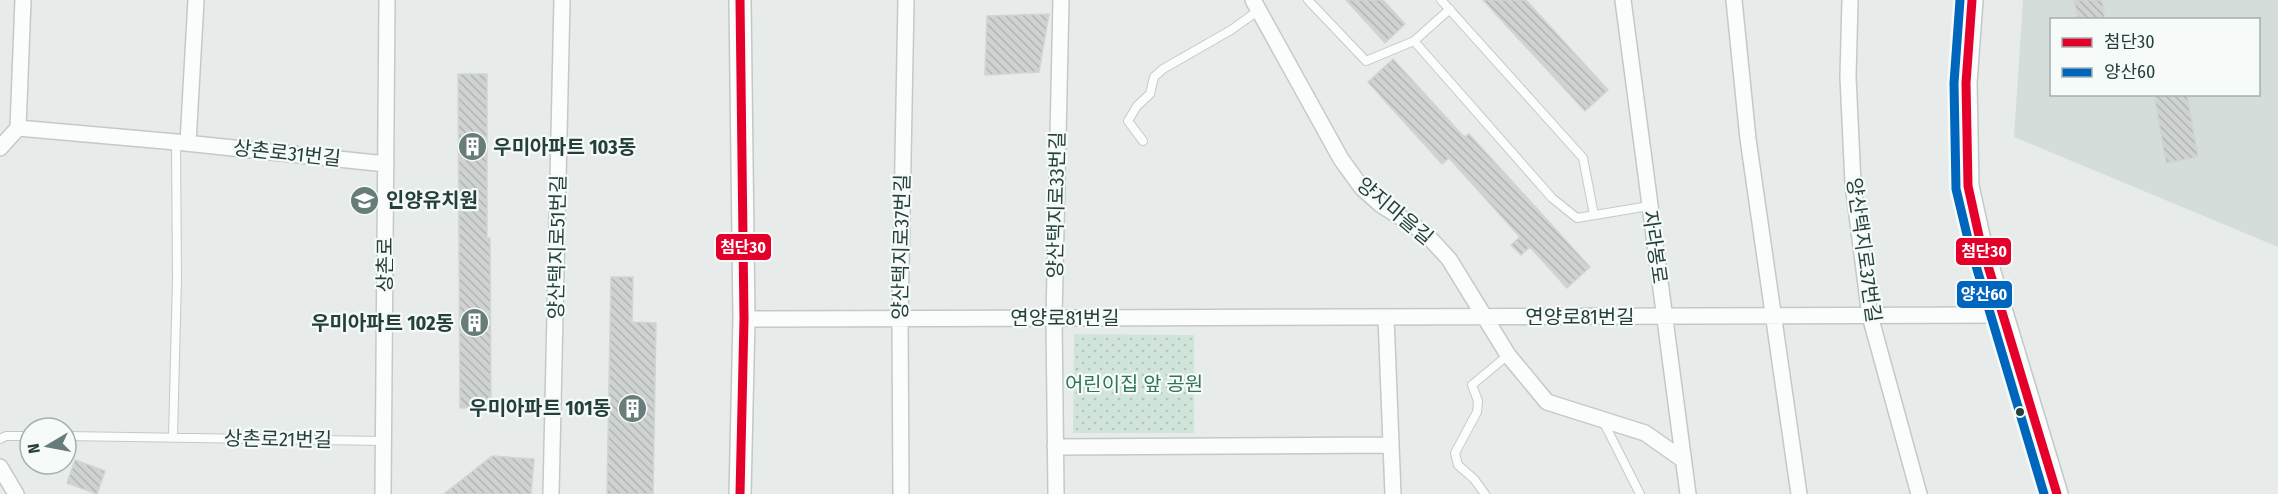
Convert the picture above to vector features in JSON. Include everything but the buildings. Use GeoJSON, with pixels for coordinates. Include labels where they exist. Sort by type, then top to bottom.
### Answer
{"type":"FeatureCollection","features":[{"type":"Feature","properties":{"kind":"street"},"geometry":{"type":"LineString","coordinates":[[0,148],[18,128],[23,0]]}},
{"type":"Feature","properties":{"kind":"street"},"geometry":{"type":"LineString","coordinates":[[182,142],[196,0]]}},
{"type":"Feature","properties":{"kind":"street","name":"상촌로"},"geometry":{"type":"LineString","coordinates":[[383,494],[387,0]]}},
{"type":"Feature","properties":{"kind":"street","name":"양산택지로51번길"},"geometry":{"type":"LineString","coordinates":[[551,494],[562,0]]}},
{"type":"Feature","properties":{"kind":"street"},"geometry":{"type":"LineString","coordinates":[[740,0],[744,319],[740,494]]}},
{"type":"Feature","properties":{"kind":"street","name":"양산택지로37번길"},"geometry":{"type":"LineString","coordinates":[[901,494],[900,319],[906,0]]}},
{"type":"Feature","properties":{"kind":"street","name":"양산택지로33번길"},"geometry":{"type":"LineString","coordinates":[[1056,494],[1054,318],[1061,0]]}},
{"type":"Feature","properties":{"kind":"street","name":"자라봉로"},"geometry":{"type":"LineString","coordinates":[[1623,0],[1688,494]]}},
{"type":"Feature","properties":{"kind":"street"},"geometry":{"type":"LineString","coordinates":[[1734,0],[1748,138],[1798,491]]}},
{"type":"Feature","properties":{"kind":"street","name":"양산택지로37번길"},"geometry":{"type":"LineString","coordinates":[[1850,0],[1848,77],[1853,184],[1870,316],[1919,494]]}},
{"type":"Feature","properties":{"kind":"street"},"geometry":{"type":"LineString","coordinates":[[1972,0],[1966,83],[1968,186],[1979,236],[2057,494]]}},
{"type":"Feature","properties":{"kind":"street","name":"양지마을길"},"geometry":{"type":"LineString","coordinates":[[1256,5],[1352,175],[1362,188],[1381,205],[1425,233],[1449,259],[1508,355],[1547,402],[1645,432],[1682,459]]}},
{"type":"Feature","properties":{"kind":"street","name":"상촌로31번길"},"geometry":{"type":"LineString","coordinates":[[18,128],[182,142],[386,164]]}},
{"type":"Feature","properties":{"kind":"street","name":"연양로81번길"},"geometry":{"type":"LineString","coordinates":[[744,319],[2003,315]]}},
{"type":"Feature","properties":{"kind":"street"},"geometry":{"type":"LineString","coordinates":[[1386,317],[1393,493]]}},
{"type":"Feature","properties":{"kind":"street"},"geometry":{"type":"LineString","coordinates":[[1055,447],[1390,445]]}},
{"type":"Feature","properties":{"kind":"street"},"geometry":{"type":"LineString","coordinates":[[0,466],[16,494]]}},
{"type":"Feature","properties":{"kind":"lane"},"geometry":{"type":"LineString","coordinates":[[1308,0],[1366,61],[1414,41],[1450,9]]}},
{"type":"Feature","properties":{"kind":"lane"},"geometry":{"type":"LineString","coordinates":[[1441,0],[1583,158],[1594,215]]}},
{"type":"Feature","properties":{"kind":"lane"},"geometry":{"type":"LineString","coordinates":[[1143,141],[1128,122],[1137,106],[1150,94],[1154,77],[1163,69],[1231,30],[1256,5]]}},
{"type":"Feature","properties":{"kind":"lane"},"geometry":{"type":"LineString","coordinates":[[1414,41],[1552,198],[1577,218],[1649,206]]}},
{"type":"Feature","properties":{"kind":"lane"},"geometry":{"type":"LineString","coordinates":[[173,437],[182,142]]}},
{"type":"Feature","properties":{"kind":"lane"},"geometry":{"type":"LineString","coordinates":[[1485,494],[1474,478],[1458,465],[1455,453],[1477,412],[1478,401],[1472,385],[1508,355]]}},
{"type":"Feature","properties":{"kind":"lane"},"geometry":{"type":"LineString","coordinates":[[1603,421],[1640,494]]}},
{"type":"Feature","properties":{"kind":"lane"},"geometry":{"type":"LineString","coordinates":[[0,439],[6,436],[18,436]]}},
{"type":"Feature","properties":{"kind":"lane","name":"상촌로21번길"},"geometry":{"type":"LineString","coordinates":[[78,436],[384,441]]}},
{"type":"Feature","properties":{"kind":"shaded area"},"geometry":{"type":"Polygon","coordinates":[[[2023,0],[2278,0],[2278,247],[2014,137],[2023,0]]]}},
{"type":"Feature","properties":{"kind":"green space","name":"어린이집 앞 공원"},"geometry":{"type":"Polygon","coordinates":[[[1074,334],[1194,335],[1194,433],[1073,433],[1074,334]]]}},
{"type":"Feature","properties":{"kind":"transit line","name":"첨단30"},"geometry":{"type":"LineString","coordinates":[[740,0],[744,319],[740,494]]}},
{"type":"Feature","properties":{"kind":"transit line","name":"양산60"},"geometry":{"type":"LineString","coordinates":[[1960,0],[1954,83],[1956,189],[1968,239],[2044,494]]}},
{"type":"Feature","properties":{"kind":"transit line","name":"첨단30"},"geometry":{"type":"LineString","coordinates":[[1972,0],[1966,83],[1968,186],[1979,236],[2057,494]]}},
{"type":"Feature","properties":{"kind":"place","name":"우미아파트 103동"},"geometry":{"type":"Point","coordinates":[472,147]}},
{"type":"Feature","properties":{"kind":"place","name":"인양유치원"},"geometry":{"type":"Point","coordinates":[365,200]}},
{"type":"Feature","properties":{"kind":"place","name":"우미아파트 102동"},"geometry":{"type":"Point","coordinates":[475,323]}},
{"type":"Feature","properties":{"kind":"place","name":"우미아파트 101동"},"geometry":{"type":"Point","coordinates":[632,408]}}]}
